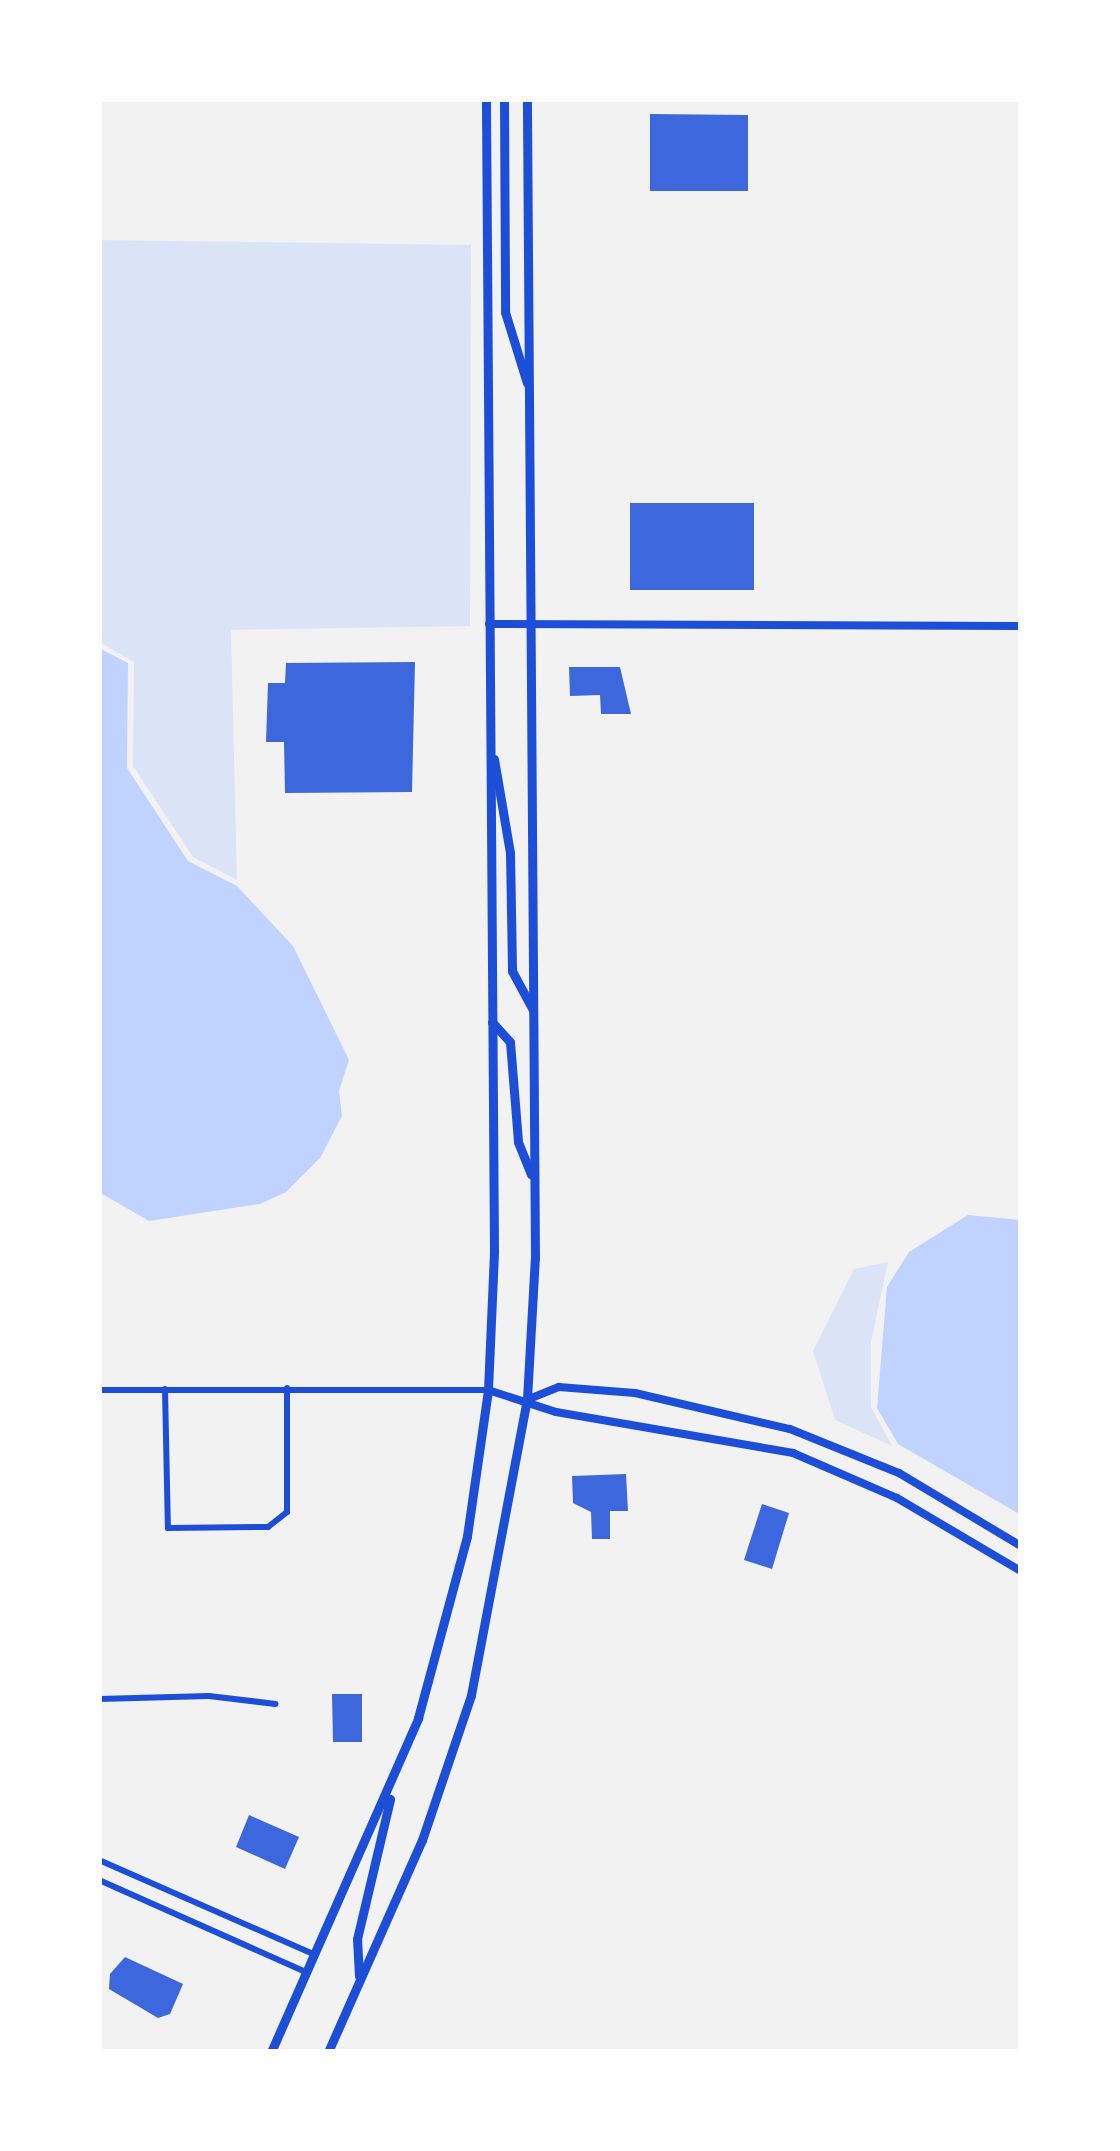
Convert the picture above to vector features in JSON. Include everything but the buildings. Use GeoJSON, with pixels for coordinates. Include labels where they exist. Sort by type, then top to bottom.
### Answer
{"type":"FeatureCollection","features":[{"type":"Feature","properties":{"kind":"highway"},"geometry":{"type":"LineString","coordinates":[[360,1981],[357,1939],[391,1788],[451,1607],[488,1390],[492,1022],[486,99]]}},
{"type":"Feature","properties":{"kind":"highway"},"geometry":{"type":"LineString","coordinates":[[504,99],[505,312],[529,388]]}},
{"type":"Feature","properties":{"kind":"highway"},"geometry":{"type":"LineString","coordinates":[[328,2052],[422,1840],[471,1695],[527,1399],[534,1181],[527,99]]}},
{"type":"Feature","properties":{"kind":"highway"},"geometry":{"type":"LineString","coordinates":[[489,728],[510,853],[512,971],[533,1010]]}},
{"type":"Feature","properties":{"kind":"highway"},"geometry":{"type":"LineString","coordinates":[[492,1022],[510,1042],[518,1142],[534,1181]]}},
{"type":"Feature","properties":{"kind":"highway"},"geometry":{"type":"LineString","coordinates":[[271,2052],[391,1788]]}},
{"type":"Feature","properties":{"kind":"street"},"geometry":{"type":"LineString","coordinates":[[489,624],[1021,626]]}},
{"type":"Feature","properties":{"kind":"street"},"geometry":{"type":"LineString","coordinates":[[527,1399],[559,1387],[635,1393],[790,1429],[898,1473],[1021,1546]]}},
{"type":"Feature","properties":{"kind":"street"},"geometry":{"type":"LineString","coordinates":[[166,1389],[168,1528],[285,1521],[287,1388]]}},
{"type":"Feature","properties":{"kind":"street"},"geometry":{"type":"LineString","coordinates":[[99,1390],[488,1390],[556,1412],[793,1453],[898,1498],[1021,1571]]}},
{"type":"Feature","properties":{"kind":"street"},"geometry":{"type":"LineString","coordinates":[[99,1699],[209,1696],[277,1705]]}},
{"type":"Feature","properties":{"kind":"street"},"geometry":{"type":"LineString","coordinates":[[99,1860],[314,1954]]}},
{"type":"Feature","properties":{"kind":"street"},"geometry":{"type":"LineString","coordinates":[[99,1880],[306,1972]]}},
{"type":"Feature","properties":{"kind":"shaded area"},"geometry":{"type":"Polygon","coordinates":[[[99,240],[471,245],[470,626],[231,630],[237,880],[193,857],[133,766],[134,662],[99,642],[99,240]]]}},
{"type":"Feature","properties":{"kind":"shaded area"},"geometry":{"type":"Polygon","coordinates":[[[888,1262],[871,1342],[871,1407],[892,1446],[835,1420],[813,1351],[854,1269],[888,1262]]]}},
{"type":"Feature","properties":{"kind":"water"},"geometry":{"type":"Polygon","coordinates":[[[99,648],[128,663],[127,768],[188,861],[237,886],[293,946],[349,1060],[339,1091],[342,1116],[320,1158],[286,1192],[260,1204],[149,1221],[99,1192],[99,648]]]}},
{"type":"Feature","properties":{"kind":"water"},"geometry":{"type":"Polygon","coordinates":[[[968,1215],[1021,1220],[1021,1515],[898,1444],[877,1408],[887,1287],[909,1252],[968,1215]]]}}]}
